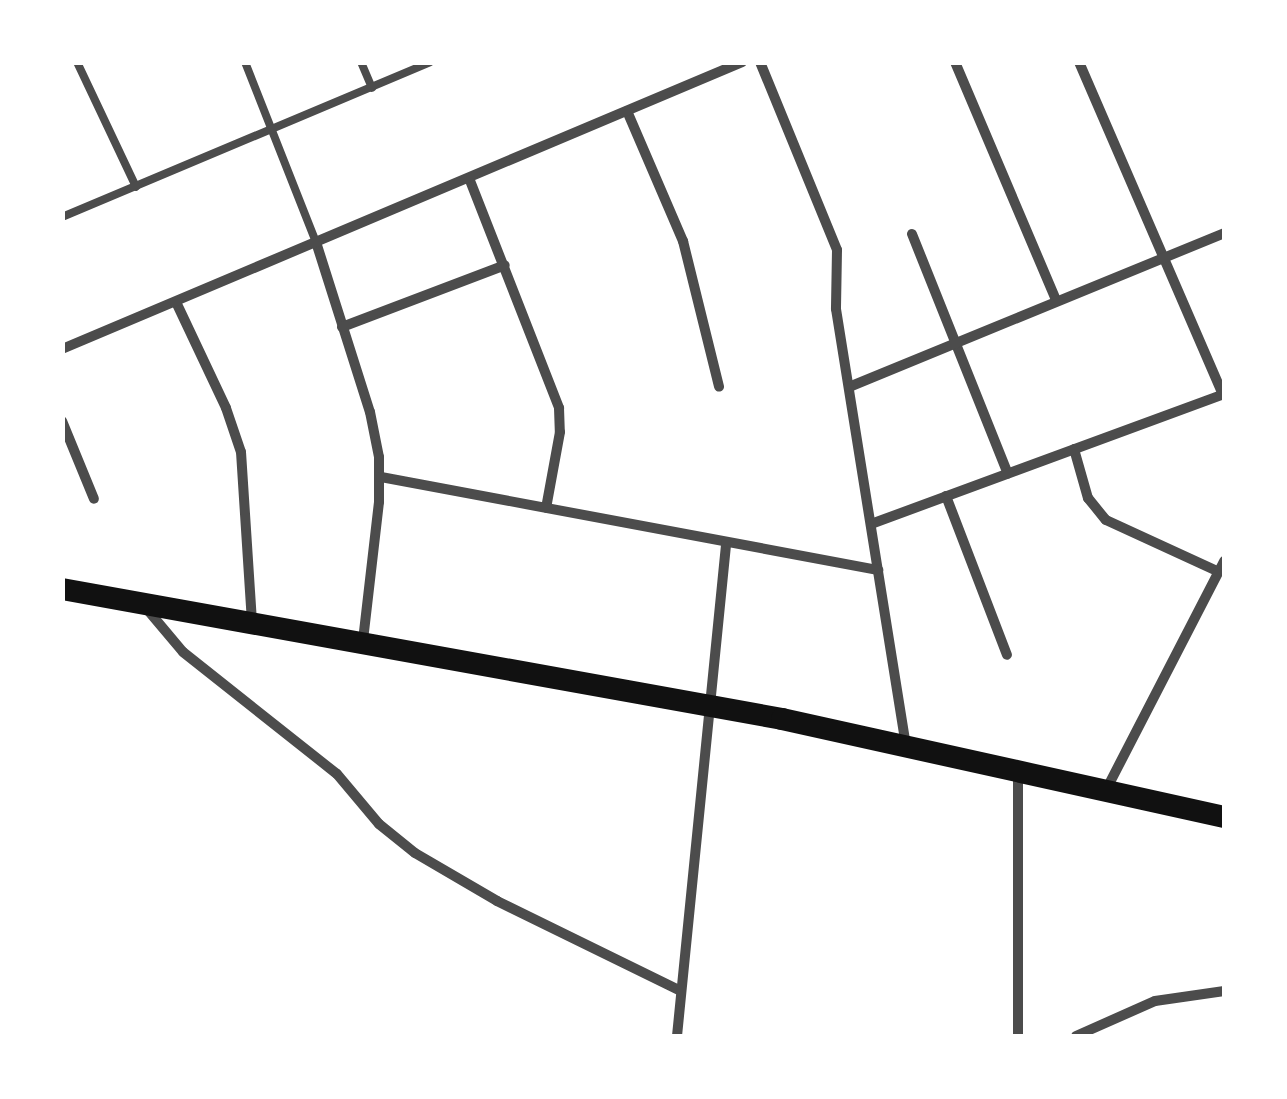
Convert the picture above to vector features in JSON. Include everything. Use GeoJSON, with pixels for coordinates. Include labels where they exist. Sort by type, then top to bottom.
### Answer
{"type":"FeatureCollection","features":[{"type":"Feature","properties":{"kind":"main road"},"geometry":{"type":"LineString","coordinates":[[62,589],[707,706],[1224,817]]}},
{"type":"Feature","properties":{"kind":"street"},"geometry":{"type":"LineString","coordinates":[[62,350],[742,62]]}},
{"type":"Feature","properties":{"kind":"street"},"geometry":{"type":"LineString","coordinates":[[760,62],[825,210],[837,250],[836,310],[906,746]]}},
{"type":"Feature","properties":{"kind":"street"},"geometry":{"type":"LineString","coordinates":[[955,62],[1056,300]]}},
{"type":"Feature","properties":{"kind":"street"},"geometry":{"type":"LineString","coordinates":[[871,524],[1224,394],[1160,258],[1078,62]]}},
{"type":"Feature","properties":{"kind":"street"},"geometry":{"type":"LineString","coordinates":[[627,111],[684,241],[719,387]]}},
{"type":"Feature","properties":{"kind":"street"},"geometry":{"type":"LineString","coordinates":[[469,178],[560,408],[560,432],[546,508]]}},
{"type":"Feature","properties":{"kind":"street"},"geometry":{"type":"LineString","coordinates":[[849,386],[1224,232]]}},
{"type":"Feature","properties":{"kind":"street"},"geometry":{"type":"LineString","coordinates":[[912,234],[1008,474]]}},
{"type":"Feature","properties":{"kind":"street"},"geometry":{"type":"LineString","coordinates":[[316,242],[370,412],[380,477],[362,643]]}},
{"type":"Feature","properties":{"kind":"street"},"geometry":{"type":"LineString","coordinates":[[342,327],[504,265]]}},
{"type":"Feature","properties":{"kind":"street"},"geometry":{"type":"LineString","coordinates":[[176,302],[226,408],[241,452],[252,623]]}},
{"type":"Feature","properties":{"kind":"street"},"geometry":{"type":"LineString","coordinates":[[62,420],[94,499]]}},
{"type":"Feature","properties":{"kind":"street"},"geometry":{"type":"LineString","coordinates":[[1074,449],[1088,498],[1106,520],[1222,566],[1106,791]]}},
{"type":"Feature","properties":{"kind":"street"},"geometry":{"type":"LineString","coordinates":[[380,477],[878,570]]}},
{"type":"Feature","properties":{"kind":"street"},"geometry":{"type":"LineString","coordinates":[[946,496],[1007,654]]}},
{"type":"Feature","properties":{"kind":"street"},"geometry":{"type":"LineString","coordinates":[[677,1036],[726,542]]}},
{"type":"Feature","properties":{"kind":"street"},"geometry":{"type":"LineString","coordinates":[[142,604],[159,629],[184,652],[337,774],[380,824],[415,854],[497,901],[679,990]]}},
{"type":"Feature","properties":{"kind":"street"},"geometry":{"type":"LineString","coordinates":[[1018,772],[1018,1036]]}},
{"type":"Feature","properties":{"kind":"street"},"geometry":{"type":"LineString","coordinates":[[1076,1036],[1155,1001],[1224,991]]}},
{"type":"Feature","properties":{"kind":"lane"},"geometry":{"type":"LineString","coordinates":[[78,62],[136,187]]}},
{"type":"Feature","properties":{"kind":"lane"},"geometry":{"type":"LineString","coordinates":[[245,62],[316,242]]}},
{"type":"Feature","properties":{"kind":"lane"},"geometry":{"type":"LineString","coordinates":[[360,62],[372,88]]}},
{"type":"Feature","properties":{"kind":"lane"},"geometry":{"type":"LineString","coordinates":[[62,217],[430,62]]}}]}
